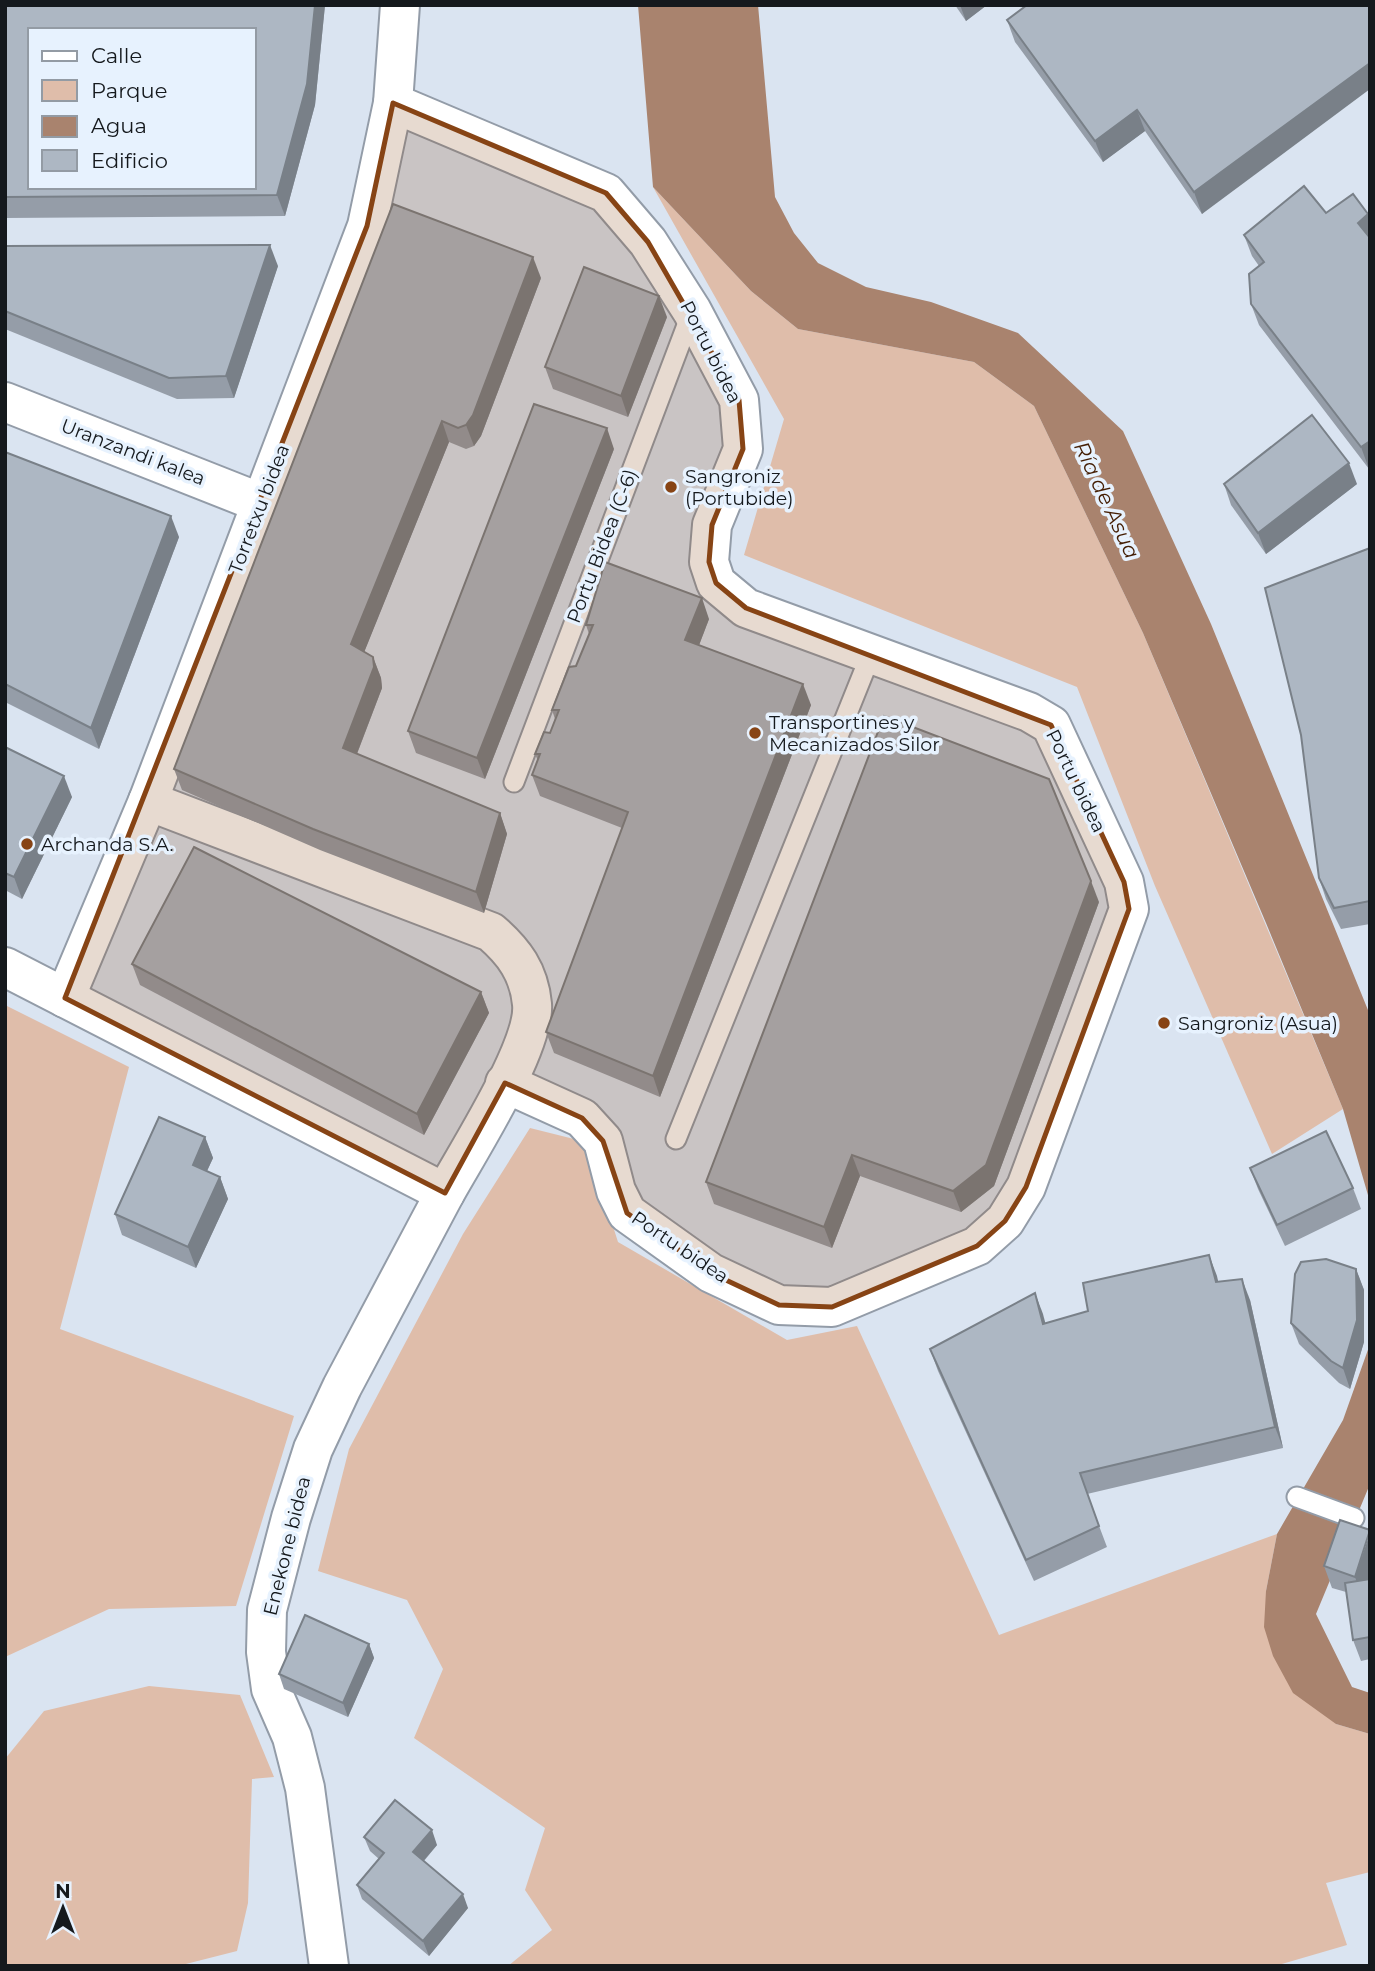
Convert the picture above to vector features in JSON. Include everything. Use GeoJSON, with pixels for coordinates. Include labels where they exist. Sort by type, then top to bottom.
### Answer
{"type":"FeatureCollection","features":[{"type":"Feature","properties":{"kind":"street","name":"Torretxu bidea"},"geometry":{"type":"LineString","coordinates":[[65,998],[148,801],[367,226],[393,103],[400,5]]}},
{"type":"Feature","properties":{"kind":"street","name":"Portu bidea"},"geometry":{"type":"LineString","coordinates":[[393,103],[606,192],[648,242],[692,311],[739,400],[743,449],[712,525],[709,562],[716,583],[746,608],[1029,712],[1051,725],[1124,881],[1129,909],[1026,1186],[1005,1221],[977,1246],[832,1307],[779,1305],[711,1273],[627,1213],[616,1191],[603,1141],[582,1118],[505,1083]]}},
{"type":"Feature","properties":{"kind":"street","name":"Uranzandi kalea"},"geometry":{"type":"LineString","coordinates":[[5,402],[261,503]]}},
{"type":"Feature","properties":{"kind":"street","name":"Enekone bidea"},"geometry":{"type":"LineString","coordinates":[[148,801],[491,932],[509,947],[524,968],[533,1006],[524,1042],[505,1083],[342,1387],[313,1449],[291,1518],[267,1610],[266,1652],[271,1689],[292,1737],[305,1788],[329,1966]]}},
{"type":"Feature","properties":{"kind":"street"},"geometry":{"type":"LineString","coordinates":[[5,967],[445,1193]]}},
{"type":"Feature","properties":{"kind":"lane","name":"Portu Bidea (C-6)"},"geometry":{"type":"LineString","coordinates":[[514,782],[692,311]]}},
{"type":"Feature","properties":{"kind":"lane"},"geometry":{"type":"LineString","coordinates":[[676,1139],[871,654]]}},
{"type":"Feature","properties":{"kind":"lane"},"geometry":{"type":"LineString","coordinates":[[1297,1497],[1354,1518]]}},
{"type":"Feature","properties":{"kind":"highlighted area"},"geometry":{"type":"Polygon","coordinates":[[[393,103],[606,193],[648,242],[739,400],[743,449],[712,525],[709,562],[716,583],[746,608],[1051,725],[1124,882],[1129,909],[1026,1187],[1005,1221],[977,1246],[832,1307],[779,1305],[711,1273],[627,1213],[603,1141],[582,1118],[505,1083],[445,1193],[65,998],[367,226],[393,103]]]}},
{"type":"Feature","properties":{"kind":"green space"},"geometry":{"type":"Polygon","coordinates":[[[653,187],[751,291],[798,329],[974,362],[1034,406],[1143,633],[1343,1109],[1272,1154],[1155,886],[1077,687],[744,555],[784,419],[653,187]]]}},
{"type":"Feature","properties":{"kind":"green space"},"geometry":{"type":"Polygon","coordinates":[[[5,1005],[129,1067],[60,1329],[294,1416],[236,1606],[109,1609],[5,1657],[5,1005]]]}},
{"type":"Feature","properties":{"kind":"green space"},"geometry":{"type":"Polygon","coordinates":[[[530,1128],[586,1142],[618,1242],[787,1340],[857,1326],[999,1635],[1277,1534],[1266,1591],[1336,1724],[1370,1734],[1370,1872],[1326,1883],[1347,1945],[1275,1966],[508,1966],[552,1930],[525,1890],[545,1828],[414,1738],[443,1669],[407,1600],[318,1571],[349,1449],[463,1234],[530,1128]]]}},
{"type":"Feature","properties":{"kind":"green space"},"geometry":{"type":"Polygon","coordinates":[[[149,1686],[240,1695],[274,1777],[252,1779],[248,1903],[237,1951],[178,1966],[5,1966],[5,1759],[44,1711],[149,1686]]]}},
{"type":"Feature","properties":{"kind":"water","name":"Ría de Asua"},"geometry":{"type":"Polygon","coordinates":[[[638,5],[758,5],[775,197],[794,233],[818,263],[866,287],[931,302],[1018,333],[1123,431],[1211,624],[1370,1015],[1370,1202],[1343,1109],[1266,923],[1143,633],[1034,406],[974,362],[798,329],[751,291],[653,187],[638,5]]]}},
{"type":"Feature","properties":{"kind":"water"},"geometry":{"type":"Polygon","coordinates":[[[1370,1344],[1370,1484],[1316,1614],[1352,1687],[1370,1693],[1370,1734],[1336,1724],[1293,1693],[1273,1656],[1264,1627],[1266,1591],[1277,1534],[1343,1420],[1370,1344]]]}},
{"type":"Feature","properties":{"kind":"building"},"geometry":{"type":"Polygon","coordinates":[[[5,5],[315,5],[307,84],[277,195],[5,197],[5,5]]]}},
{"type":"Feature","properties":{"kind":"building"},"geometry":{"type":"Polygon","coordinates":[[[1027,5],[1370,5],[1370,63],[1194,192],[1137,110],[1095,141],[1007,20],[1027,5]]]}},
{"type":"Feature","properties":{"kind":"building"},"geometry":{"type":"Polygon","coordinates":[[[1304,186],[1326,213],[1353,194],[1368,214],[1358,223],[1370,238],[1370,441],[1361,447],[1251,304],[1249,274],[1264,262],[1244,235],[1304,186]]]}},
{"type":"Feature","properties":{"kind":"building"},"geometry":{"type":"Polygon","coordinates":[[[393,204],[533,257],[473,415],[466,425],[458,428],[442,421],[351,644],[373,657],[374,667],[343,748],[500,813],[476,892],[313,829],[174,769],[393,204]]]}},
{"type":"Feature","properties":{"kind":"building"},"geometry":{"type":"Polygon","coordinates":[[[270,245],[226,376],[169,378],[5,311],[5,246],[270,245]]]}},
{"type":"Feature","properties":{"kind":"building"},"geometry":{"type":"Polygon","coordinates":[[[584,267],[659,296],[621,396],[545,367],[584,267]]]}},
{"type":"Feature","properties":{"kind":"building"},"geometry":{"type":"Polygon","coordinates":[[[534,404],[607,428],[477,758],[408,731],[534,404]]]}},
{"type":"Feature","properties":{"kind":"building"},"geometry":{"type":"Polygon","coordinates":[[[1312,415],[1349,463],[1258,533],[1224,484],[1312,415]]]}},
{"type":"Feature","properties":{"kind":"building"},"geometry":{"type":"Polygon","coordinates":[[[5,452],[171,516],[91,728],[5,684],[5,452]]]}},
{"type":"Feature","properties":{"kind":"building"},"geometry":{"type":"Polygon","coordinates":[[[1370,548],[1370,901],[1334,908],[1319,878],[1301,735],[1265,588],[1370,548]]]}},
{"type":"Feature","properties":{"kind":"building"},"geometry":{"type":"Polygon","coordinates":[[[605,562],[702,598],[685,640],[803,684],[653,1076],[546,1032],[628,812],[532,775],[540,754],[535,754],[544,732],[550,733],[559,710],[552,710],[569,667],[576,666],[593,625],[586,625],[605,562]]]}},
{"type":"Feature","properties":{"kind":"building"},"geometry":{"type":"Polygon","coordinates":[[[884,716],[1049,779],[1091,881],[986,1165],[953,1191],[852,1155],[824,1227],[706,1182],[884,716]]]}},
{"type":"Feature","properties":{"kind":"building","name":"Archanda S.A."},"geometry":{"type":"Polygon","coordinates":[[[5,747],[64,776],[14,877],[5,873],[5,747]]]}},
{"type":"Feature","properties":{"kind":"building"},"geometry":{"type":"Polygon","coordinates":[[[194,847],[481,992],[417,1114],[132,964],[194,847]]]}},
{"type":"Feature","properties":{"kind":"building"},"geometry":{"type":"Polygon","coordinates":[[[159,1117],[205,1137],[193,1165],[220,1177],[188,1247],[115,1214],[159,1117]]]}},
{"type":"Feature","properties":{"kind":"building"},"geometry":{"type":"Polygon","coordinates":[[[1326,1131],[1353,1188],[1277,1225],[1250,1168],[1326,1131]]]}},
{"type":"Feature","properties":{"kind":"building"},"geometry":{"type":"Polygon","coordinates":[[[1209,1255],[1216,1282],[1242,1279],[1275,1427],[1080,1473],[1099,1526],[1026,1560],[930,1349],[1035,1293],[1043,1324],[1088,1311],[1083,1283],[1209,1255]]]}},
{"type":"Feature","properties":{"kind":"building"},"geometry":{"type":"Polygon","coordinates":[[[1326,1259],[1356,1269],[1357,1320],[1343,1368],[1331,1361],[1291,1323],[1295,1274],[1301,1262],[1326,1259]]]}},
{"type":"Feature","properties":{"kind":"building"},"geometry":{"type":"Polygon","coordinates":[[[1340,1520],[1370,1530],[1355,1577],[1324,1566],[1340,1520]]]}},
{"type":"Feature","properties":{"kind":"building"},"geometry":{"type":"Polygon","coordinates":[[[1370,1579],[1370,1637],[1353,1640],[1345,1583],[1370,1579]]]}},
{"type":"Feature","properties":{"kind":"building"},"geometry":{"type":"Polygon","coordinates":[[[305,1615],[369,1644],[343,1703],[279,1674],[305,1615]]]}},
{"type":"Feature","properties":{"kind":"building"},"geometry":{"type":"Polygon","coordinates":[[[395,1800],[432,1830],[413,1852],[463,1894],[423,1941],[357,1885],[384,1853],[364,1837],[395,1800]]]}},
{"type":"Feature","properties":{"kind":"place","name":"Sangroniz (Portubide)"},"geometry":{"type":"Point","coordinates":[671,487]}},
{"type":"Feature","properties":{"kind":"place","name":"Transportines y Mecanizados Silor"},"geometry":{"type":"Point","coordinates":[755,733]}},
{"type":"Feature","properties":{"kind":"place","name":"Archanda S.A."},"geometry":{"type":"Point","coordinates":[27,844]}},
{"type":"Feature","properties":{"kind":"place","name":"Sangroniz (Asua)"},"geometry":{"type":"Point","coordinates":[1164,1023]}}]}
